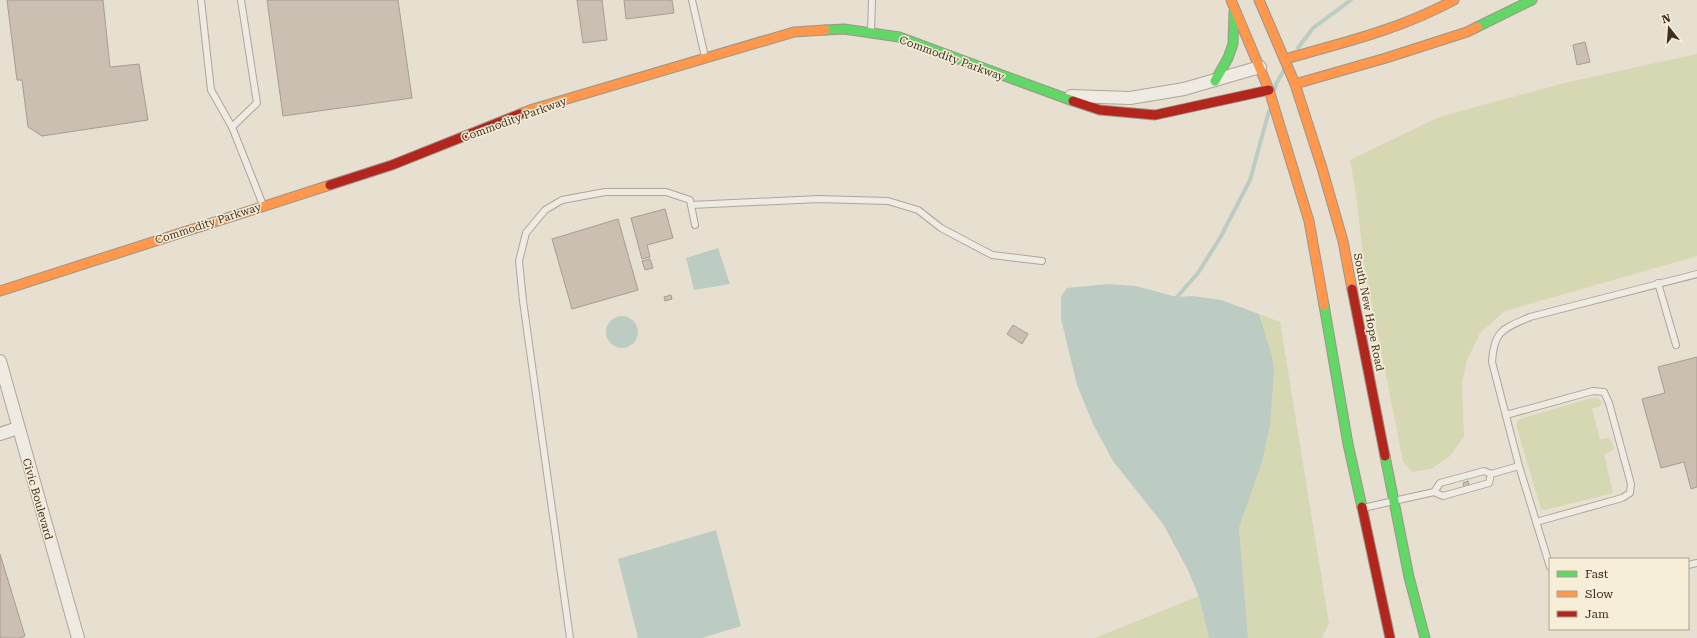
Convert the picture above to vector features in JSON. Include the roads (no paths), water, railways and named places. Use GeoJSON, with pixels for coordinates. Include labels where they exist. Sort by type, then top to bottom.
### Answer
{"type":"FeatureCollection","features":[{"type":"Feature","properties":{"kind":"main road","name":"South New Hope Road"},"geometry":{"type":"LineString","coordinates":[[1260,0],[1322,168],[1343,241],[1409,577],[1425,638]]}},
{"type":"Feature","properties":{"kind":"main road"},"geometry":{"type":"LineString","coordinates":[[1281,60],[1393,28],[1434,12],[1454,0]]}},
{"type":"Feature","properties":{"kind":"main road"},"geometry":{"type":"LineString","coordinates":[[1291,85],[1386,58],[1467,32],[1532,0]]}},
{"type":"Feature","properties":{"kind":"main road"},"geometry":{"type":"LineString","coordinates":[[1233,4],[1263,66],[1272,89],[1309,221],[1348,444],[1390,638]]}},
{"type":"Feature","properties":{"kind":"main road"},"geometry":{"type":"LineString","coordinates":[[1215,81],[1228,58],[1233,44],[1233,4]]}},
{"type":"Feature","properties":{"kind":"main road","name":"Commodity Parkway"},"geometry":{"type":"LineString","coordinates":[[0,290],[392,165],[533,109],[794,32],[844,29],[899,37],[1056,96],[1100,110],[1155,115],[1272,89]]}},
{"type":"Feature","properties":{"kind":"street","name":"Commodity Parkway"},"geometry":{"type":"LineString","coordinates":[[1056,96],[1130,98],[1184,89],[1263,66]]}},
{"type":"Feature","properties":{"kind":"street","name":"Civic Boulevard"},"geometry":{"type":"LineString","coordinates":[[0,361],[78,638]]}},
{"type":"Feature","properties":{"kind":"street"},"geometry":{"type":"LineString","coordinates":[[0,434],[18,428]]}},
{"type":"Feature","properties":{"kind":"lane"},"geometry":{"type":"LineString","coordinates":[[201,0],[212,90],[232,127],[264,205]]}},
{"type":"Feature","properties":{"kind":"lane"},"geometry":{"type":"LineString","coordinates":[[232,127],[257,102],[241,0]]}},
{"type":"Feature","properties":{"kind":"lane"},"geometry":{"type":"LineString","coordinates":[[692,0],[706,59]]}},
{"type":"Feature","properties":{"kind":"lane"},"geometry":{"type":"LineString","coordinates":[[871,33],[872,0]]}},
{"type":"Feature","properties":{"kind":"lane"},"geometry":{"type":"LineString","coordinates":[[570,638],[523,301],[519,261],[526,233],[545,210],[562,200],[605,192],[666,192],[690,200],[694,225]]}},
{"type":"Feature","properties":{"kind":"lane"},"geometry":{"type":"LineString","coordinates":[[691,205],[818,199],[888,202],[918,210],[941,228],[992,255],[1042,262]]}},
{"type":"Feature","properties":{"kind":"lane"},"geometry":{"type":"LineString","coordinates":[[1549,564],[1519,466],[1492,362],[1496,338],[1505,328],[1530,317],[1697,274]]}},
{"type":"Feature","properties":{"kind":"lane"},"geometry":{"type":"LineString","coordinates":[[1658,283],[1676,345]]}},
{"type":"Feature","properties":{"kind":"lane"},"geometry":{"type":"LineString","coordinates":[[1506,415],[1593,391],[1604,392],[1611,410],[1631,484],[1630,493],[1622,498],[1536,522]]}},
{"type":"Feature","properties":{"kind":"lane"},"geometry":{"type":"LineString","coordinates":[[1434,492],[1440,482],[1484,471],[1491,474],[1519,466]]}},
{"type":"Feature","properties":{"kind":"lane"},"geometry":{"type":"LineString","coordinates":[[1361,508],[1434,492],[1443,496],[1488,483],[1491,474]]}},
{"type":"Feature","properties":{"kind":"waterway"},"geometry":{"type":"LineString","coordinates":[[1298,48],[1313,28],[1351,0]]}},
{"type":"Feature","properties":{"kind":"waterway"},"geometry":{"type":"LineString","coordinates":[[1275,89],[1276,84],[1284,70]]}},
{"type":"Feature","properties":{"kind":"waterway"},"geometry":{"type":"LineString","coordinates":[[1177,297],[1198,273],[1220,238],[1250,180],[1269,111]]}}]}
